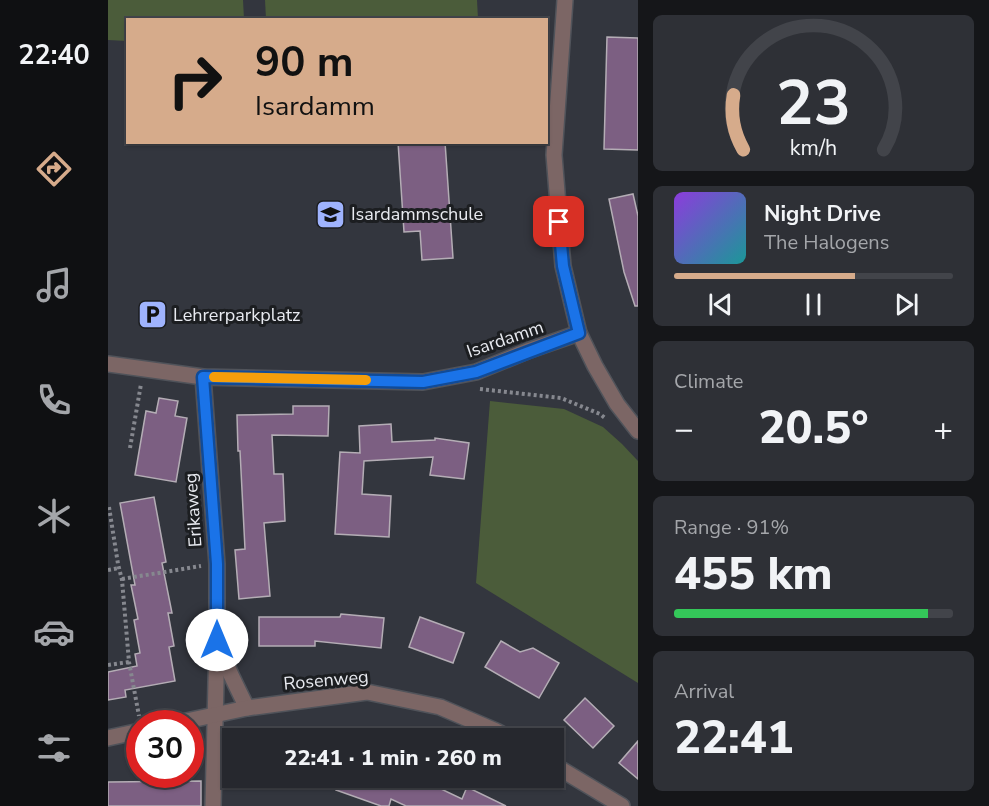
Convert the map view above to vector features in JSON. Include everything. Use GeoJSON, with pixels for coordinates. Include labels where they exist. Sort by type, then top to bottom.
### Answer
{"type":"FeatureCollection","features":[{"type":"Feature","properties":{"kind":"street"},"geometry":{"type":"LineString","coordinates":[[565,0],[554,155],[563,266],[579,333],[617,404],[638,430]]}},
{"type":"Feature","properties":{"kind":"street","name":"Isardamm"},"geometry":{"type":"LineString","coordinates":[[108,364],[203,377],[423,382],[476,372],[579,333]]}},
{"type":"Feature","properties":{"kind":"street","name":"Erikaweg"},"geometry":{"type":"LineString","coordinates":[[203,377],[217,564],[213,806]]}},
{"type":"Feature","properties":{"kind":"street","name":"Erikaweg"},"geometry":{"type":"LineString","coordinates":[[217,640],[247,708]]}},
{"type":"Feature","properties":{"kind":"street","name":"Rosenweg"},"geometry":{"type":"LineString","coordinates":[[204,717],[247,708],[367,692],[440,707],[489,728]]}},
{"type":"Feature","properties":{"kind":"street"},"geometry":{"type":"LineString","coordinates":[[108,738],[126,734]]}},
{"type":"Feature","properties":{"kind":"street"},"geometry":{"type":"LineString","coordinates":[[564,771],[622,806]]}},
{"type":"Feature","properties":{"kind":"path"},"geometry":{"type":"LineString","coordinates":[[130,448],[144,369]]}},
{"type":"Feature","properties":{"kind":"path"},"geometry":{"type":"LineString","coordinates":[[470,388],[561,398],[607,419]]}},
{"type":"Feature","properties":{"kind":"path"},"geometry":{"type":"LineString","coordinates":[[109,507],[122,579],[129,662],[138,710]]}},
{"type":"Feature","properties":{"kind":"path"},"geometry":{"type":"LineString","coordinates":[[122,579],[217,564]]}},
{"type":"Feature","properties":{"kind":"path"},"geometry":{"type":"LineString","coordinates":[[108,570],[119,568]]}},
{"type":"Feature","properties":{"kind":"path"},"geometry":{"type":"LineString","coordinates":[[108,666],[129,662]]}},
{"type":"Feature","properties":{"kind":"green space"},"geometry":{"type":"Polygon","coordinates":[[[108,0],[243,0],[244,18],[126,18],[126,41],[108,40],[108,0]]]}},
{"type":"Feature","properties":{"kind":"green space"},"geometry":{"type":"Polygon","coordinates":[[[265,0],[477,0],[478,18],[266,18],[265,0]]]}},
{"type":"Feature","properties":{"kind":"green space"},"geometry":{"type":"Polygon","coordinates":[[[490,401],[564,409],[603,427],[638,461],[638,683],[476,583],[490,401]]]}},
{"type":"Feature","properties":{"kind":"building"},"geometry":{"type":"Polygon","coordinates":[[[607,37],[638,38],[638,150],[604,149],[607,37]]]}},
{"type":"Feature","properties":{"kind":"building"},"geometry":{"type":"Polygon","coordinates":[[[398,144],[445,144],[453,258],[422,260],[420,231],[404,232],[398,144]]]}},
{"type":"Feature","properties":{"kind":"building"},"geometry":{"type":"Polygon","coordinates":[[[633,194],[638,216],[638,306],[635,306],[624,272],[609,199],[633,194]]]}},
{"type":"Feature","properties":{"kind":"building"},"geometry":{"type":"Polygon","coordinates":[[[159,398],[178,401],[175,416],[187,418],[176,482],[135,475],[146,411],[156,413],[159,398]]]}},
{"type":"Feature","properties":{"kind":"building"},"geometry":{"type":"Polygon","coordinates":[[[293,406],[329,406],[328,436],[272,435],[274,474],[283,474],[285,521],[264,523],[270,596],[239,599],[235,550],[245,549],[237,415],[293,414],[293,406]]]}},
{"type":"Feature","properties":{"kind":"building"},"geometry":{"type":"Polygon","coordinates":[[[391,424],[392,442],[435,440],[435,438],[469,443],[464,479],[430,475],[433,457],[364,461],[362,494],[391,496],[389,537],[335,534],[340,452],[360,453],[359,426],[391,424]]]}},
{"type":"Feature","properties":{"kind":"building"},"geometry":{"type":"Polygon","coordinates":[[[154,497],[166,562],[162,563],[172,613],[168,613],[174,646],[169,647],[175,681],[125,690],[126,697],[108,700],[108,672],[137,666],[135,654],[140,653],[134,620],[138,619],[131,585],[135,585],[120,503],[154,497]]]}},
{"type":"Feature","properties":{"kind":"building"},"geometry":{"type":"Polygon","coordinates":[[[341,614],[384,618],[381,648],[315,641],[315,646],[259,646],[259,617],[340,617],[341,614]]]}},
{"type":"Feature","properties":{"kind":"building"},"geometry":{"type":"Polygon","coordinates":[[[420,617],[464,633],[453,663],[409,647],[420,617]]]}},
{"type":"Feature","properties":{"kind":"building"},"geometry":{"type":"Polygon","coordinates":[[[501,641],[520,652],[533,648],[559,663],[539,698],[485,667],[501,641]]]}},
{"type":"Feature","properties":{"kind":"building"},"geometry":{"type":"Polygon","coordinates":[[[585,698],[614,726],[593,748],[564,720],[585,698]]]}},
{"type":"Feature","properties":{"kind":"building"},"geometry":{"type":"Polygon","coordinates":[[[638,741],[638,779],[619,763],[638,741]]]}},
{"type":"Feature","properties":{"kind":"building"},"geometry":{"type":"Polygon","coordinates":[[[108,782],[126,782],[126,788],[201,788],[201,806],[108,806],[108,782]]]}},
{"type":"Feature","properties":{"kind":"building"},"geometry":{"type":"Polygon","coordinates":[[[337,788],[439,788],[462,799],[467,788],[469,788],[506,806],[406,806],[391,799],[389,806],[381,806],[336,790],[337,788]]]}},
{"type":"Feature","properties":{"kind":"slow traffic"},"geometry":{"type":"LineString","coordinates":[[214,377],[366,380]]}},
{"type":"Feature","properties":{"kind":"place","name":"Isardammschule"},"geometry":{"type":"Point","coordinates":[330,214]}},
{"type":"Feature","properties":{"kind":"place","name":"Lehrerparkplatz"},"geometry":{"type":"Point","coordinates":[152,315]}},
{"type":"Feature","properties":{"kind":"route"},"geometry":{"type":"LineString","coordinates":[[217,640],[217,564],[203,377],[423,382],[476,372],[579,333],[563,266],[559,222]]}}]}
